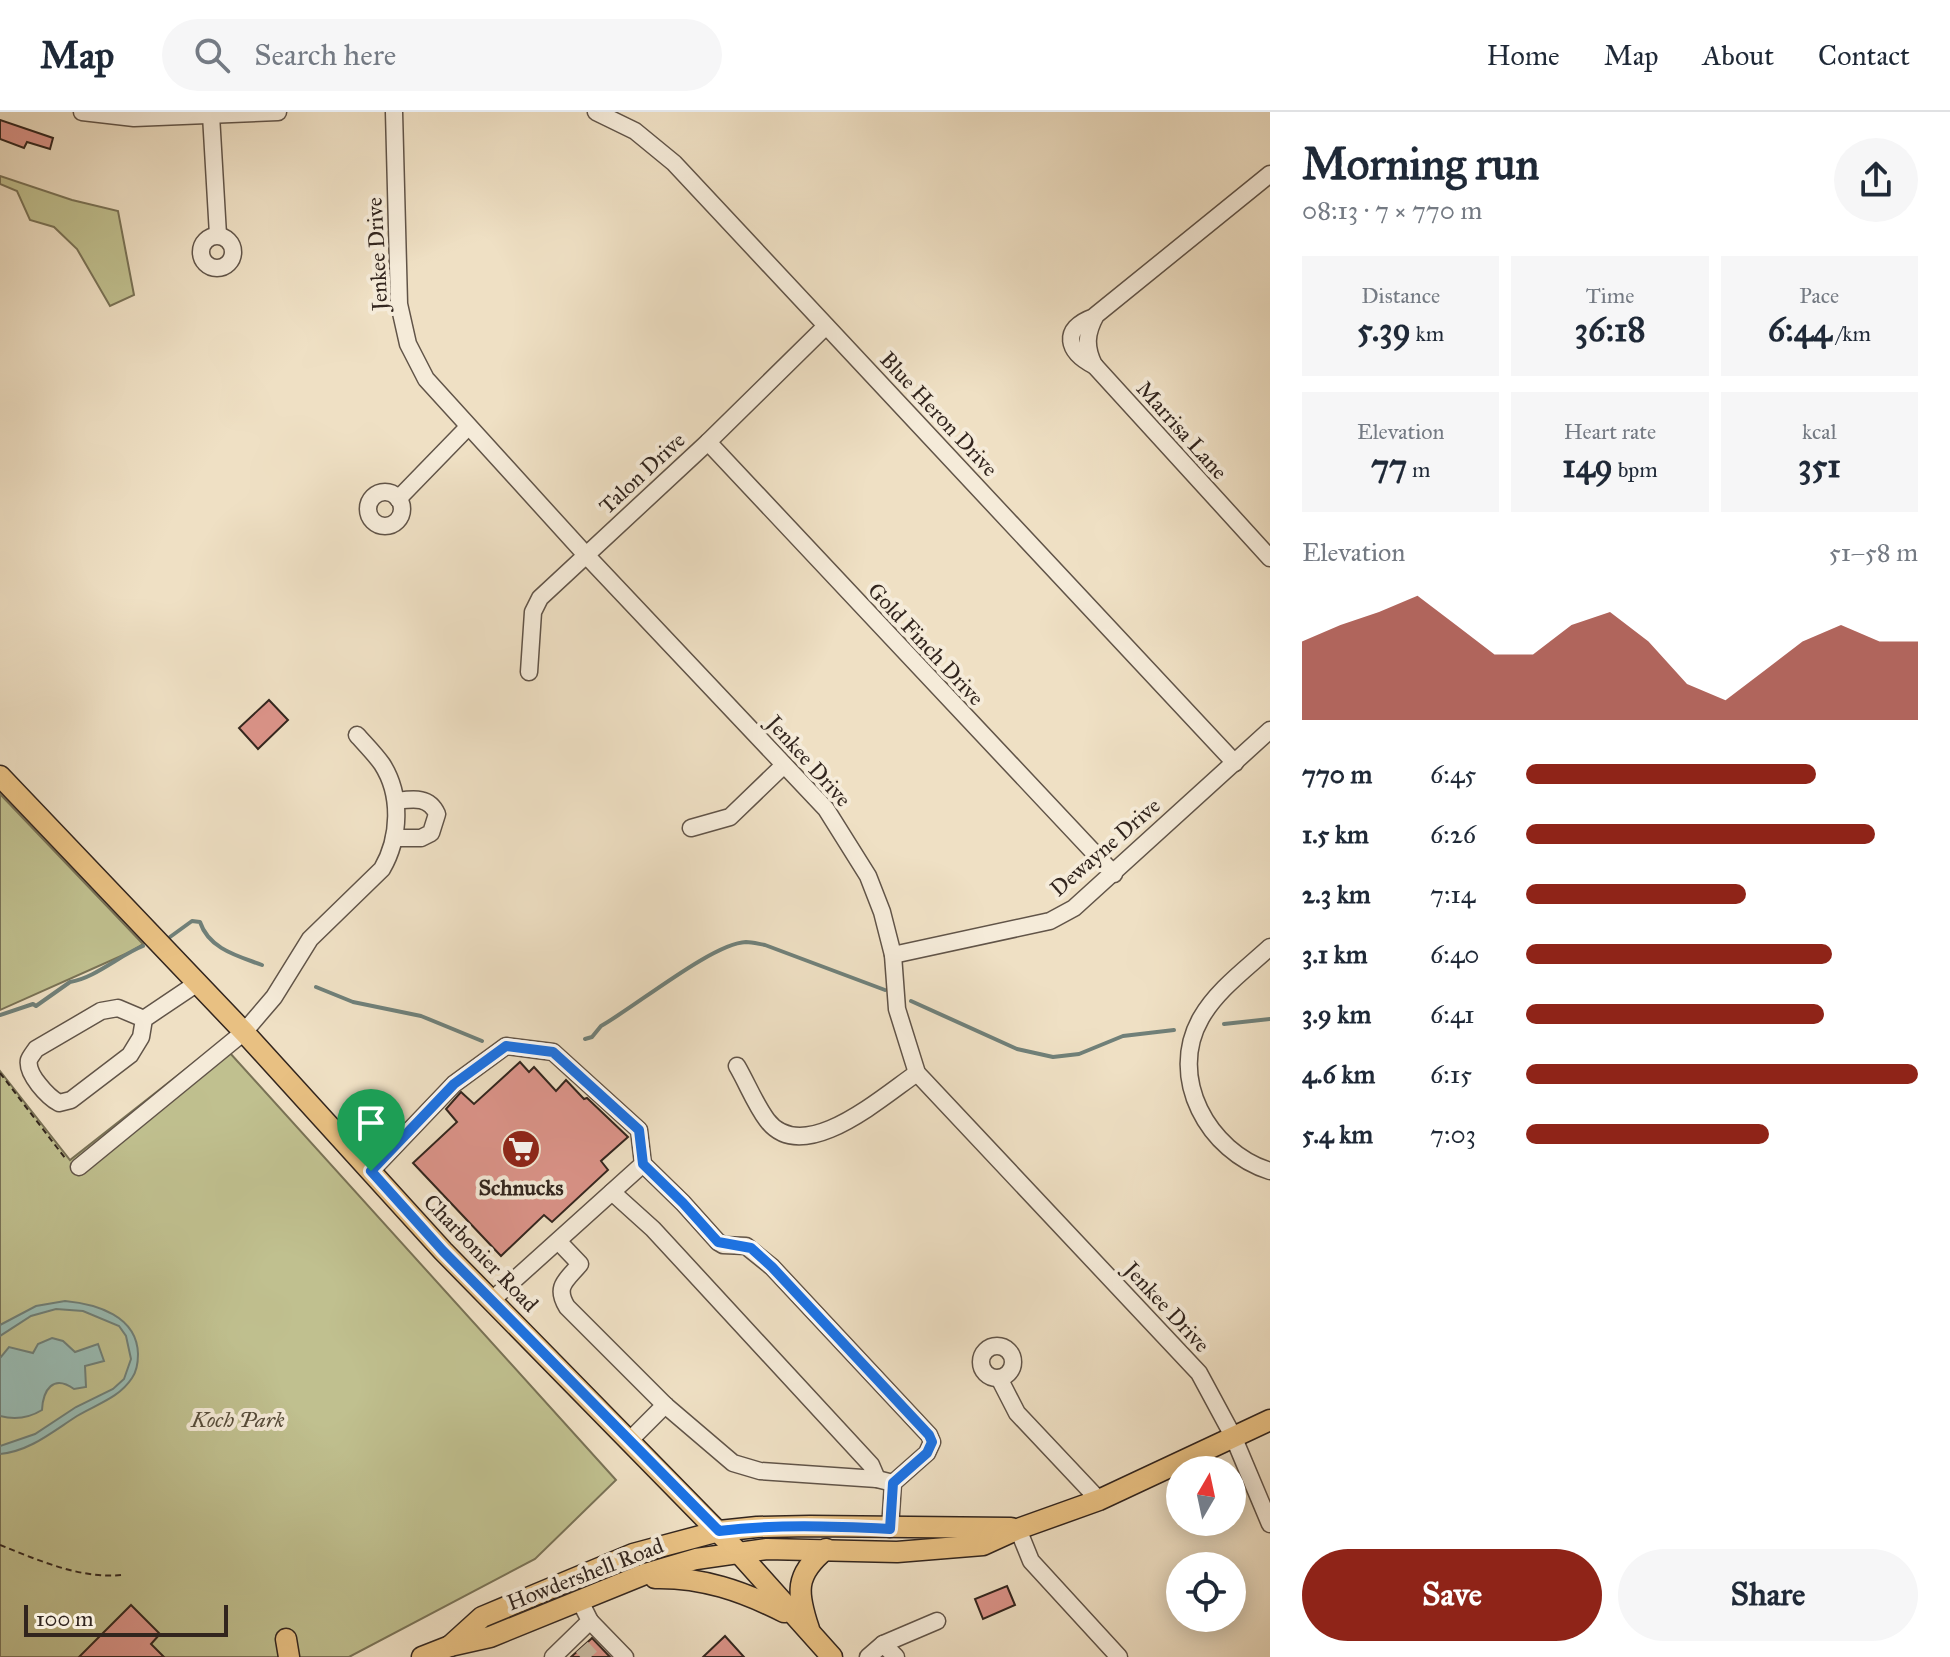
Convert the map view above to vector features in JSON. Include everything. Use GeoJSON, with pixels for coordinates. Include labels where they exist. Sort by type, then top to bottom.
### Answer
{"type":"FeatureCollection","features":[{"type":"Feature","properties":{"kind":"main road","name":"Charbonier Road"},"geometry":{"type":"LineString","coordinates":[[0,776],[244,1032],[492,1300],[719,1531],[832,1657]]}},
{"type":"Feature","properties":{"kind":"main road","name":"Howdershell Road"},"geometry":{"type":"LineString","coordinates":[[422,1657],[462,1648],[635,1578],[696,1559],[767,1549],[897,1552],[983,1545],[1099,1500],[1270,1420]]}},
{"type":"Feature","properties":{"kind":"main road","name":"Howdershell Road"},"geometry":{"type":"LineString","coordinates":[[462,1648],[482,1617],[633,1554],[719,1531],[810,1526],[1018,1529]]}},
{"type":"Feature","properties":{"kind":"main road"},"geometry":{"type":"LineString","coordinates":[[810,1633],[801,1604],[800,1587],[810,1562],[826,1549]]}},
{"type":"Feature","properties":{"kind":"main road"},"geometry":{"type":"LineString","coordinates":[[635,1578],[675,1577],[714,1583],[794,1616]]}},
{"type":"Feature","properties":{"kind":"street"},"geometry":{"type":"LineString","coordinates":[[82,112],[134,118],[278,112]]}},
{"type":"Feature","properties":{"kind":"street","name":"Jenkee Drive"},"geometry":{"type":"LineString","coordinates":[[394,112],[399,290],[403,324],[408,344],[426,379],[586,555],[826,809],[868,876],[882,912],[893,955],[897,1009],[917,1073],[1199,1373],[1233,1436],[1270,1524]]}},
{"type":"Feature","properties":{"kind":"street","name":"Blue Heron Drive"},"geometry":{"type":"LineString","coordinates":[[596,112],[635,131],[674,163],[1235,763]]}},
{"type":"Feature","properties":{"kind":"street"},"geometry":{"type":"LineString","coordinates":[[211,115],[218,235]]}},
{"type":"Feature","properties":{"kind":"street","name":"Marrisa Lane"},"geometry":{"type":"LineString","coordinates":[[1270,174],[1094,317],[1087,344],[1095,366],[1270,558]]}},
{"type":"Feature","properties":{"kind":"street","name":"Talon Drive"},"geometry":{"type":"LineString","coordinates":[[529,672],[533,612],[540,598],[708,442],[826,326]]}},
{"type":"Feature","properties":{"kind":"street"},"geometry":{"type":"LineString","coordinates":[[398,499],[468,427]]}},
{"type":"Feature","properties":{"kind":"street","name":"Gold Finch Drive"},"geometry":{"type":"LineString","coordinates":[[708,442],[1114,874]]}},
{"type":"Feature","properties":{"kind":"street","name":"Dewayne Drive"},"geometry":{"type":"LineString","coordinates":[[893,955],[1050,921],[1074,908],[1270,730]]}},
{"type":"Feature","properties":{"kind":"street"},"geometry":{"type":"LineString","coordinates":[[79,1167],[244,1032],[274,997],[310,939],[382,869],[394,838],[396,801],[381,763],[357,735]]}},
{"type":"Feature","properties":{"kind":"street"},"geometry":{"type":"LineString","coordinates":[[691,828],[730,817],[784,765]]}},
{"type":"Feature","properties":{"kind":"street"},"geometry":{"type":"LineString","coordinates":[[394,838],[421,838],[431,833],[437,814],[433,806],[425,801],[396,801]]}},
{"type":"Feature","properties":{"kind":"street"},"geometry":{"type":"LineString","coordinates":[[1270,947],[1213,1000],[1189,1045],[1192,1091],[1202,1118],[1234,1152],[1256,1167],[1270,1171]]}},
{"type":"Feature","properties":{"kind":"street"},"geometry":{"type":"LineString","coordinates":[[144,1019],[118,1008],[101,1011],[36,1049],[29,1059],[29,1070],[51,1099],[59,1103],[71,1100],[130,1055],[141,1037],[144,1019],[196,984]]}},
{"type":"Feature","properties":{"kind":"street"},"geometry":{"type":"LineString","coordinates":[[371,1171],[454,1084],[506,1046],[553,1052],[639,1130],[643,1164],[718,1242],[751,1248],[772,1267],[929,1435],[932,1442],[927,1453],[885,1481],[760,1471],[733,1463],[665,1405],[567,1307],[560,1296],[561,1286],[580,1264],[558,1241]]}},
{"type":"Feature","properties":{"kind":"street"},"geometry":{"type":"LineString","coordinates":[[737,1066],[768,1122],[783,1133],[799,1138],[835,1128],[917,1073]]}},
{"type":"Feature","properties":{"kind":"street"},"geometry":{"type":"LineString","coordinates":[[492,1300],[643,1164]]}},
{"type":"Feature","properties":{"kind":"street"},"geometry":{"type":"LineString","coordinates":[[612,1192],[653,1229],[885,1481],[890,1529]]}},
{"type":"Feature","properties":{"kind":"street"},"geometry":{"type":"LineString","coordinates":[[999,1378],[1017,1413],[1099,1500]]}},
{"type":"Feature","properties":{"kind":"street"},"geometry":{"type":"LineString","coordinates":[[630,1440],[665,1405]]}},
{"type":"Feature","properties":{"kind":"street"},"geometry":{"type":"LineString","coordinates":[[1018,1529],[1031,1561],[1119,1657]]}},
{"type":"Feature","properties":{"kind":"street"},"geometry":{"type":"LineString","coordinates":[[580,1601],[590,1621],[625,1657]]}},
{"type":"Feature","properties":{"kind":"street"},"geometry":{"type":"LineString","coordinates":[[559,1655],[577,1642],[590,1621]]}},
{"type":"Feature","properties":{"kind":"street"},"geometry":{"type":"LineString","coordinates":[[868,1657],[883,1644],[937,1621]]}},
{"type":"Feature","properties":{"kind":"street"},"geometry":{"type":"LineString","coordinates":[[883,1644],[896,1657]]}},
{"type":"Feature","properties":{"kind":"path"},"geometry":{"type":"LineString","coordinates":[[0,1073],[69,1163],[79,1167]]}},
{"type":"Feature","properties":{"kind":"path"},"geometry":{"type":"LineString","coordinates":[[0,1545],[32,1558],[101,1577],[121,1575]]}},
{"type":"Feature","properties":{"kind":"green space"},"geometry":{"type":"Polygon","coordinates":[[[0,176],[72,200],[118,211],[134,295],[110,306],[77,249],[54,227],[30,220],[17,191],[0,184],[0,176]]]}},
{"type":"Feature","properties":{"kind":"green space"},"geometry":{"type":"Polygon","coordinates":[[[0,794],[143,944],[0,1010],[0,794]]]}},
{"type":"Feature","properties":{"kind":"green space","name":"Koch Park"},"geometry":{"type":"Polygon","coordinates":[[[220,1042],[616,1480],[535,1559],[349,1657],[0,1657],[0,1071],[70,1160],[220,1042]]]}},
{"type":"Feature","properties":{"kind":"water"},"geometry":{"type":"Polygon","coordinates":[[[65,1301],[102,1309],[123,1321],[136,1341],[138,1357],[135,1372],[121,1391],[107,1400],[31,1445],[0,1454],[0,1446],[35,1434],[76,1407],[113,1389],[124,1379],[131,1359],[126,1336],[119,1326],[83,1311],[56,1309],[31,1316],[0,1336],[0,1325],[36,1306],[65,1301]]]}},
{"type":"Feature","properties":{"kind":"water"},"geometry":{"type":"Polygon","coordinates":[[[52,1338],[63,1341],[75,1352],[98,1344],[104,1361],[85,1366],[86,1387],[74,1389],[55,1384],[44,1396],[42,1410],[22,1418],[0,1416],[0,1358],[9,1347],[33,1353],[38,1344],[52,1338]]]}},
{"type":"Feature","properties":{"kind":"building"},"geometry":{"type":"Polygon","coordinates":[[[0,120],[53,138],[50,149],[27,142],[24,148],[0,139],[0,120]]]}},
{"type":"Feature","properties":{"kind":"building"},"geometry":{"type":"Polygon","coordinates":[[[269,700],[288,720],[258,749],[239,728],[269,700]]]}},
{"type":"Feature","properties":{"kind":"building","name":"Schnucks"},"geometry":{"type":"Polygon","coordinates":[[[520,1062],[529,1072],[534,1067],[556,1091],[566,1080],[628,1137],[601,1161],[608,1170],[552,1222],[544,1215],[501,1256],[413,1163],[457,1122],[446,1109],[461,1092],[474,1104],[520,1062]]]}},
{"type":"Feature","properties":{"kind":"building"},"geometry":{"type":"Polygon","coordinates":[[[1007,1586],[1015,1605],[983,1619],[975,1599],[1007,1586]]]}},
{"type":"Feature","properties":{"kind":"building"},"geometry":{"type":"Polygon","coordinates":[[[131,1605],[160,1634],[151,1644],[164,1657],[79,1657],[131,1605]]]}},
{"type":"Feature","properties":{"kind":"building"},"geometry":{"type":"Polygon","coordinates":[[[725,1636],[744,1657],[703,1657],[725,1636]]]}},
{"type":"Feature","properties":{"kind":"building"},"geometry":{"type":"Polygon","coordinates":[[[591,1639],[610,1657],[571,1657],[591,1639]]]}},
{"type":"Feature","properties":{"kind":"waterway"},"geometry":{"type":"LineString","coordinates":[[170,937],[192,921],[200,922],[217,945],[262,965]]}},
{"type":"Feature","properties":{"kind":"waterway"},"geometry":{"type":"LineString","coordinates":[[585,1039],[695,964],[732,945],[746,942],[765,945],[885,990]]}},
{"type":"Feature","properties":{"kind":"waterway"},"geometry":{"type":"LineString","coordinates":[[0,1015],[33,1004],[36,1006],[70,982],[89,976],[143,946]]}},
{"type":"Feature","properties":{"kind":"waterway"},"geometry":{"type":"LineString","coordinates":[[316,987],[353,1002],[421,1016],[482,1041]]}},
{"type":"Feature","properties":{"kind":"waterway"},"geometry":{"type":"LineString","coordinates":[[911,1001],[1017,1049],[1053,1057],[1079,1054],[1123,1036],[1174,1030]]}},
{"type":"Feature","properties":{"kind":"waterway"},"geometry":{"type":"LineString","coordinates":[[1224,1024],[1270,1019]]}},
{"type":"Feature","properties":{"kind":"tunnel"},"geometry":{"type":"LineString","coordinates":[[582,1647],[591,1657]]}},
{"type":"Feature","properties":{"kind":"place","name":"Schnucks"},"geometry":{"type":"Point","coordinates":[521,1149]}},
{"type":"Feature","properties":{"kind":"route"},"geometry":{"type":"LineString","coordinates":[[506,1046],[553,1052],[639,1130],[643,1164],[718,1242],[751,1248],[772,1267],[929,1435],[932,1442],[927,1453],[893,1483],[890,1529],[810,1526],[719,1531],[443,1251],[371,1171],[454,1084],[483,1061],[506,1046]]}}]}
